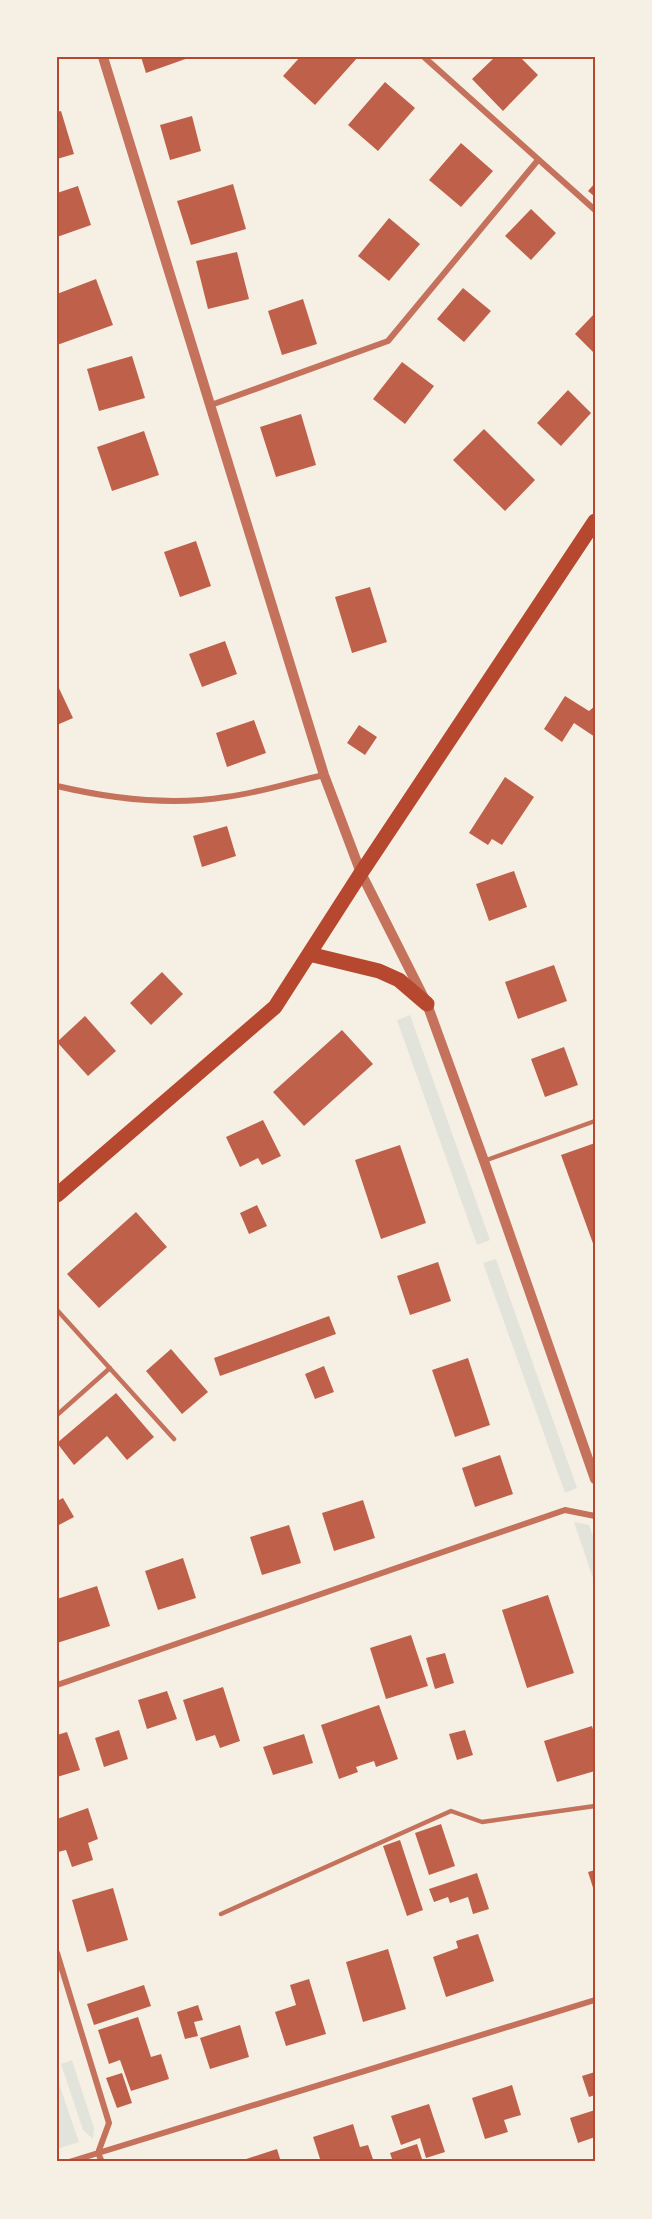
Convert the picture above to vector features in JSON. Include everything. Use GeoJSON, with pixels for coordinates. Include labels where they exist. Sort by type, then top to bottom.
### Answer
{"type":"FeatureCollection","features":[{"type":"Feature","properties":{"kind":"main road"},"geometry":{"type":"LineString","coordinates":[[57,1195],[275,1007],[361,873],[595,521]]}},
{"type":"Feature","properties":{"kind":"main road"},"geometry":{"type":"LineString","coordinates":[[309,954],[379,971],[399,980],[427,1004]]}},
{"type":"Feature","properties":{"kind":"street"},"geometry":{"type":"LineString","coordinates":[[103,57],[324,775],[361,873],[427,1004],[595,1479]]}},
{"type":"Feature","properties":{"kind":"street"},"geometry":{"type":"LineString","coordinates":[[424,57],[595,210]]}},
{"type":"Feature","properties":{"kind":"street"},"geometry":{"type":"LineString","coordinates":[[211,405],[388,340],[538,160]]}},
{"type":"Feature","properties":{"kind":"street"},"geometry":{"type":"LineString","coordinates":[[57,786],[119,799],[148,801],[225,798],[324,775]]}},
{"type":"Feature","properties":{"kind":"street"},"geometry":{"type":"LineString","coordinates":[[57,1685],[565,1510],[595,1516]]}},
{"type":"Feature","properties":{"kind":"street"},"geometry":{"type":"LineString","coordinates":[[57,1953],[109,2124],[99,2152],[102,2162]]}},
{"type":"Feature","properties":{"kind":"street"},"geometry":{"type":"LineString","coordinates":[[69,2162],[595,2000]]}},
{"type":"Feature","properties":{"kind":"lane"},"geometry":{"type":"LineString","coordinates":[[484,1161],[595,1121]]}},
{"type":"Feature","properties":{"kind":"lane"},"geometry":{"type":"LineString","coordinates":[[57,1310],[174,1439]]}},
{"type":"Feature","properties":{"kind":"lane"},"geometry":{"type":"LineString","coordinates":[[57,1415],[110,1368]]}},
{"type":"Feature","properties":{"kind":"lane"},"geometry":{"type":"LineString","coordinates":[[221,1914],[451,1811],[482,1822],[595,1806]]}},
{"type":"Feature","properties":{"kind":"shaded area"},"geometry":{"type":"Polygon","coordinates":[[[410,1015],[490,1240],[477,1245],[397,1020],[410,1015]]]}},
{"type":"Feature","properties":{"kind":"shaded area"},"geometry":{"type":"Polygon","coordinates":[[[496,1259],[577,1488],[565,1493],[483,1263],[496,1259]]]}},
{"type":"Feature","properties":{"kind":"shaded area"},"geometry":{"type":"Polygon","coordinates":[[[574,1522],[589,1525],[595,1542],[595,1584],[574,1522]]]}},
{"type":"Feature","properties":{"kind":"shaded area"},"geometry":{"type":"Polygon","coordinates":[[[72,2060],[94,2128],[93,2139],[83,2130],[61,2064],[72,2060]]]}},
{"type":"Feature","properties":{"kind":"shaded area"},"geometry":{"type":"Polygon","coordinates":[[[57,2078],[79,2142],[57,2149],[57,2078]]]}},
{"type":"Feature","properties":{"kind":"building"},"geometry":{"type":"Polygon","coordinates":[[[141,57],[191,57],[146,73],[141,57]]]}},
{"type":"Feature","properties":{"kind":"building"},"geometry":{"type":"Polygon","coordinates":[[[300,57],[358,57],[315,105],[283,76],[300,57]]]}},
{"type":"Feature","properties":{"kind":"building"},"geometry":{"type":"Polygon","coordinates":[[[495,57],[520,57],[538,75],[503,111],[472,79],[495,57]]]}},
{"type":"Feature","properties":{"kind":"building"},"geometry":{"type":"Polygon","coordinates":[[[385,82],[415,108],[378,151],[348,125],[385,82]]]}},
{"type":"Feature","properties":{"kind":"building"},"geometry":{"type":"Polygon","coordinates":[[[61,111],[74,154],[57,159],[57,112],[61,111]]]}},
{"type":"Feature","properties":{"kind":"building"},"geometry":{"type":"Polygon","coordinates":[[[192,116],[201,151],[170,160],[160,125],[192,116]]]}},
{"type":"Feature","properties":{"kind":"building"},"geometry":{"type":"Polygon","coordinates":[[[461,143],[493,171],[461,207],[429,180],[461,143]]]}},
{"type":"Feature","properties":{"kind":"building"},"geometry":{"type":"Polygon","coordinates":[[[595,183],[595,197],[588,191],[595,183]]]}},
{"type":"Feature","properties":{"kind":"building"},"geometry":{"type":"Polygon","coordinates":[[[233,184],[246,229],[191,245],[177,201],[233,184]]]}},
{"type":"Feature","properties":{"kind":"building"},"geometry":{"type":"Polygon","coordinates":[[[78,186],[91,225],[57,237],[57,193],[78,186]]]}},
{"type":"Feature","properties":{"kind":"building"},"geometry":{"type":"Polygon","coordinates":[[[531,209],[556,233],[531,260],[505,236],[531,209]]]}},
{"type":"Feature","properties":{"kind":"building"},"geometry":{"type":"Polygon","coordinates":[[[389,218],[420,244],[389,281],[358,256],[389,218]]]}},
{"type":"Feature","properties":{"kind":"building"},"geometry":{"type":"Polygon","coordinates":[[[237,252],[249,299],[208,309],[196,261],[237,252]]]}},
{"type":"Feature","properties":{"kind":"building"},"geometry":{"type":"Polygon","coordinates":[[[96,279],[113,325],[57,345],[57,294],[96,279]]]}},
{"type":"Feature","properties":{"kind":"building"},"geometry":{"type":"Polygon","coordinates":[[[463,288],[491,311],[464,342],[437,319],[463,288]]]}},
{"type":"Feature","properties":{"kind":"building"},"geometry":{"type":"Polygon","coordinates":[[[303,299],[317,344],[282,355],[268,311],[303,299]]]}},
{"type":"Feature","properties":{"kind":"building"},"geometry":{"type":"Polygon","coordinates":[[[595,313],[595,354],[575,334],[595,313]]]}},
{"type":"Feature","properties":{"kind":"building"},"geometry":{"type":"Polygon","coordinates":[[[132,356],[145,398],[99,411],[87,369],[132,356]]]}},
{"type":"Feature","properties":{"kind":"building"},"geometry":{"type":"Polygon","coordinates":[[[402,362],[434,386],[405,424],[373,399],[402,362]]]}},
{"type":"Feature","properties":{"kind":"building"},"geometry":{"type":"Polygon","coordinates":[[[568,390],[591,413],[561,446],[537,423],[568,390]]]}},
{"type":"Feature","properties":{"kind":"building"},"geometry":{"type":"Polygon","coordinates":[[[301,414],[316,465],[276,477],[260,427],[301,414]]]}},
{"type":"Feature","properties":{"kind":"building"},"geometry":{"type":"Polygon","coordinates":[[[484,429],[535,480],[505,511],[453,460],[484,429]]]}},
{"type":"Feature","properties":{"kind":"building"},"geometry":{"type":"Polygon","coordinates":[[[144,431],[159,475],[112,491],[97,447],[144,431]]]}},
{"type":"Feature","properties":{"kind":"building"},"geometry":{"type":"Polygon","coordinates":[[[196,541],[211,586],[180,597],[164,552],[196,541]]]}},
{"type":"Feature","properties":{"kind":"building"},"geometry":{"type":"Polygon","coordinates":[[[370,587],[387,642],[352,653],[335,597],[370,587]]]}},
{"type":"Feature","properties":{"kind":"building"},"geometry":{"type":"Polygon","coordinates":[[[225,641],[237,674],[202,687],[189,654],[225,641]]]}},
{"type":"Feature","properties":{"kind":"building"},"geometry":{"type":"Polygon","coordinates":[[[57,684],[73,718],[57,725],[57,684]]]}},
{"type":"Feature","properties":{"kind":"building"},"geometry":{"type":"Polygon","coordinates":[[[565,696],[589,711],[595,706],[595,737],[574,723],[562,742],[544,729],[565,696]]]}},
{"type":"Feature","properties":{"kind":"building"},"geometry":{"type":"Polygon","coordinates":[[[254,720],[266,753],[227,767],[216,733],[254,720]]]}},
{"type":"Feature","properties":{"kind":"building"},"geometry":{"type":"Polygon","coordinates":[[[359,725],[377,737],[365,755],[347,743],[359,725]]]}},
{"type":"Feature","properties":{"kind":"building"},"geometry":{"type":"Polygon","coordinates":[[[505,777],[534,797],[502,845],[492,839],[488,845],[469,833],[505,777]]]}},
{"type":"Feature","properties":{"kind":"building"},"geometry":{"type":"Polygon","coordinates":[[[227,826],[236,856],[202,867],[193,836],[227,826]]]}},
{"type":"Feature","properties":{"kind":"building"},"geometry":{"type":"Polygon","coordinates":[[[514,871],[527,907],[489,921],[476,884],[514,871]]]}},
{"type":"Feature","properties":{"kind":"building"},"geometry":{"type":"Polygon","coordinates":[[[554,965],[567,1001],[518,1019],[505,982],[554,965]]]}},
{"type":"Feature","properties":{"kind":"building"},"geometry":{"type":"Polygon","coordinates":[[[162,972],[183,994],[151,1025],[130,1003],[162,972]]]}},
{"type":"Feature","properties":{"kind":"building"},"geometry":{"type":"Polygon","coordinates":[[[85,1016],[116,1051],[88,1076],[57,1042],[85,1016]]]}},
{"type":"Feature","properties":{"kind":"building"},"geometry":{"type":"Polygon","coordinates":[[[342,1030],[373,1064],[304,1126],[273,1092],[342,1030]]]}},
{"type":"Feature","properties":{"kind":"building"},"geometry":{"type":"Polygon","coordinates":[[[564,1047],[578,1085],[545,1097],[531,1059],[564,1047]]]}},
{"type":"Feature","properties":{"kind":"building"},"geometry":{"type":"Polygon","coordinates":[[[263,1120],[281,1156],[262,1165],[258,1158],[240,1167],[226,1137],[263,1120]]]}},
{"type":"Feature","properties":{"kind":"building"},"geometry":{"type":"Polygon","coordinates":[[[595,1143],[595,1249],[561,1155],[595,1143]]]}},
{"type":"Feature","properties":{"kind":"building"},"geometry":{"type":"Polygon","coordinates":[[[400,1145],[426,1223],[381,1239],[355,1160],[400,1145]]]}},
{"type":"Feature","properties":{"kind":"building"},"geometry":{"type":"Polygon","coordinates":[[[257,1205],[267,1226],[249,1234],[240,1213],[257,1205]]]}},
{"type":"Feature","properties":{"kind":"building"},"geometry":{"type":"Polygon","coordinates":[[[136,1212],[167,1247],[99,1308],[67,1274],[136,1212]]]}},
{"type":"Feature","properties":{"kind":"building"},"geometry":{"type":"Polygon","coordinates":[[[438,1262],[451,1301],[410,1315],[397,1276],[438,1262]]]}},
{"type":"Feature","properties":{"kind":"building"},"geometry":{"type":"Polygon","coordinates":[[[329,1316],[336,1334],[220,1376],[214,1358],[329,1316]]]}},
{"type":"Feature","properties":{"kind":"building"},"geometry":{"type":"Polygon","coordinates":[[[171,1349],[208,1392],[182,1414],[146,1371],[171,1349]]]}},
{"type":"Feature","properties":{"kind":"building"},"geometry":{"type":"Polygon","coordinates":[[[468,1358],[490,1425],[455,1437],[432,1370],[468,1358]]]}},
{"type":"Feature","properties":{"kind":"building"},"geometry":{"type":"Polygon","coordinates":[[[324,1366],[334,1392],[315,1399],[305,1374],[324,1366]]]}},
{"type":"Feature","properties":{"kind":"building"},"geometry":{"type":"Polygon","coordinates":[[[116,1393],[154,1437],[127,1460],[107,1436],[74,1465],[57,1443],[116,1393]]]}},
{"type":"Feature","properties":{"kind":"building"},"geometry":{"type":"Polygon","coordinates":[[[500,1455],[513,1494],[475,1507],[462,1468],[500,1455]]]}},
{"type":"Feature","properties":{"kind":"building"},"geometry":{"type":"Polygon","coordinates":[[[63,1498],[74,1517],[57,1526],[57,1501],[63,1498]]]}},
{"type":"Feature","properties":{"kind":"building"},"geometry":{"type":"Polygon","coordinates":[[[363,1500],[375,1538],[334,1551],[322,1513],[363,1500]]]}},
{"type":"Feature","properties":{"kind":"building"},"geometry":{"type":"Polygon","coordinates":[[[289,1525],[301,1563],[262,1575],[250,1537],[289,1525]]]}},
{"type":"Feature","properties":{"kind":"building"},"geometry":{"type":"Polygon","coordinates":[[[183,1558],[196,1598],[158,1610],[145,1571],[183,1558]]]}},
{"type":"Feature","properties":{"kind":"building"},"geometry":{"type":"Polygon","coordinates":[[[97,1586],[110,1626],[57,1643],[57,1599],[97,1586]]]}},
{"type":"Feature","properties":{"kind":"building"},"geometry":{"type":"Polygon","coordinates":[[[548,1595],[574,1673],[527,1688],[502,1610],[548,1595]]]}},
{"type":"Feature","properties":{"kind":"building"},"geometry":{"type":"Polygon","coordinates":[[[411,1635],[428,1686],[386,1699],[370,1648],[411,1635]]]}},
{"type":"Feature","properties":{"kind":"building"},"geometry":{"type":"Polygon","coordinates":[[[445,1653],[454,1683],[435,1689],[426,1658],[445,1653]]]}},
{"type":"Feature","properties":{"kind":"building"},"geometry":{"type":"Polygon","coordinates":[[[223,1687],[240,1741],[220,1748],[215,1735],[196,1741],[183,1700],[223,1687]]]}},
{"type":"Feature","properties":{"kind":"building"},"geometry":{"type":"Polygon","coordinates":[[[167,1691],[177,1719],[147,1729],[138,1700],[167,1691]]]}},
{"type":"Feature","properties":{"kind":"building"},"geometry":{"type":"Polygon","coordinates":[[[379,1705],[398,1759],[376,1767],[374,1761],[356,1767],[358,1772],[339,1779],[321,1725],[379,1705]]]}},
{"type":"Feature","properties":{"kind":"building"},"geometry":{"type":"Polygon","coordinates":[[[592,1726],[595,1736],[595,1771],[557,1782],[544,1741],[592,1726]]]}},
{"type":"Feature","properties":{"kind":"building"},"geometry":{"type":"Polygon","coordinates":[[[119,1730],[128,1759],[104,1767],[95,1738],[119,1730]]]}},
{"type":"Feature","properties":{"kind":"building"},"geometry":{"type":"Polygon","coordinates":[[[465,1730],[473,1755],[457,1760],[449,1734],[465,1730]]]}},
{"type":"Feature","properties":{"kind":"building"},"geometry":{"type":"Polygon","coordinates":[[[67,1732],[80,1770],[57,1777],[57,1735],[67,1732]]]}},
{"type":"Feature","properties":{"kind":"building"},"geometry":{"type":"Polygon","coordinates":[[[304,1734],[313,1763],[273,1775],[263,1747],[304,1734]]]}},
{"type":"Feature","properties":{"kind":"building"},"geometry":{"type":"Polygon","coordinates":[[[88,1808],[98,1839],[88,1843],[93,1860],[72,1867],[66,1850],[58,1852],[57,1849],[57,1819],[88,1808]]]}},
{"type":"Feature","properties":{"kind":"building"},"geometry":{"type":"Polygon","coordinates":[[[441,1824],[455,1866],[429,1875],[415,1833],[441,1824]]]}},
{"type":"Feature","properties":{"kind":"building"},"geometry":{"type":"Polygon","coordinates":[[[400,1840],[423,1910],[407,1916],[383,1846],[400,1840]]]}},
{"type":"Feature","properties":{"kind":"building"},"geometry":{"type":"Polygon","coordinates":[[[595,1870],[595,1894],[588,1872],[595,1870]]]}},
{"type":"Feature","properties":{"kind":"building"},"geometry":{"type":"Polygon","coordinates":[[[477,1873],[489,1909],[473,1914],[468,1897],[450,1903],[448,1897],[434,1902],[429,1889],[477,1873]]]}},
{"type":"Feature","properties":{"kind":"building"},"geometry":{"type":"Polygon","coordinates":[[[113,1888],[128,1940],[87,1952],[72,1900],[113,1888]]]}},
{"type":"Feature","properties":{"kind":"building"},"geometry":{"type":"Polygon","coordinates":[[[478,1934],[494,1981],[446,1997],[433,1957],[458,1948],[456,1941],[478,1934]]]}},
{"type":"Feature","properties":{"kind":"building"},"geometry":{"type":"Polygon","coordinates":[[[388,1949],[406,2009],[363,2022],[346,1962],[388,1949]]]}},
{"type":"Feature","properties":{"kind":"building"},"geometry":{"type":"Polygon","coordinates":[[[309,1979],[326,2034],[286,2046],[275,2012],[296,2005],[290,1985],[309,1979]]]}},
{"type":"Feature","properties":{"kind":"building"},"geometry":{"type":"Polygon","coordinates":[[[144,1985],[151,2006],[94,2025],[87,2004],[144,1985]]]}},
{"type":"Feature","properties":{"kind":"building"},"geometry":{"type":"Polygon","coordinates":[[[198,2005],[203,2020],[194,2022],[198,2036],[185,2039],[177,2012],[198,2005]]]}},
{"type":"Feature","properties":{"kind":"building"},"geometry":{"type":"Polygon","coordinates":[[[138,2017],[151,2057],[161,2054],[169,2079],[131,2091],[120,2060],[109,2064],[98,2030],[138,2017]]]}},
{"type":"Feature","properties":{"kind":"building"},"geometry":{"type":"Polygon","coordinates":[[[240,2025],[249,2057],[210,2069],[200,2038],[240,2025]]]}},
{"type":"Feature","properties":{"kind":"building"},"geometry":{"type":"Polygon","coordinates":[[[595,2072],[595,2095],[589,2097],[582,2076],[595,2072]]]}},
{"type":"Feature","properties":{"kind":"building"},"geometry":{"type":"Polygon","coordinates":[[[122,2073],[132,2103],[117,2108],[106,2078],[122,2073]]]}},
{"type":"Feature","properties":{"kind":"building"},"geometry":{"type":"Polygon","coordinates":[[[512,2085],[521,2115],[504,2120],[508,2132],[485,2139],[472,2098],[512,2085]]]}},
{"type":"Feature","properties":{"kind":"building"},"geometry":{"type":"Polygon","coordinates":[[[429,2104],[445,2152],[426,2158],[420,2138],[401,2145],[391,2116],[429,2104]]]}},
{"type":"Feature","properties":{"kind":"building"},"geometry":{"type":"Polygon","coordinates":[[[595,2110],[595,2137],[578,2143],[570,2118],[595,2110]]]}},
{"type":"Feature","properties":{"kind":"building"},"geometry":{"type":"Polygon","coordinates":[[[353,2124],[360,2147],[368,2145],[374,2162],[343,2162],[342,2159],[321,2162],[313,2137],[353,2124]]]}},
{"type":"Feature","properties":{"kind":"building"},"geometry":{"type":"Polygon","coordinates":[[[417,2144],[423,2162],[393,2162],[390,2153],[417,2144]]]}},
{"type":"Feature","properties":{"kind":"building"},"geometry":{"type":"Polygon","coordinates":[[[277,2149],[281,2162],[237,2162],[277,2149]]]}}]}
